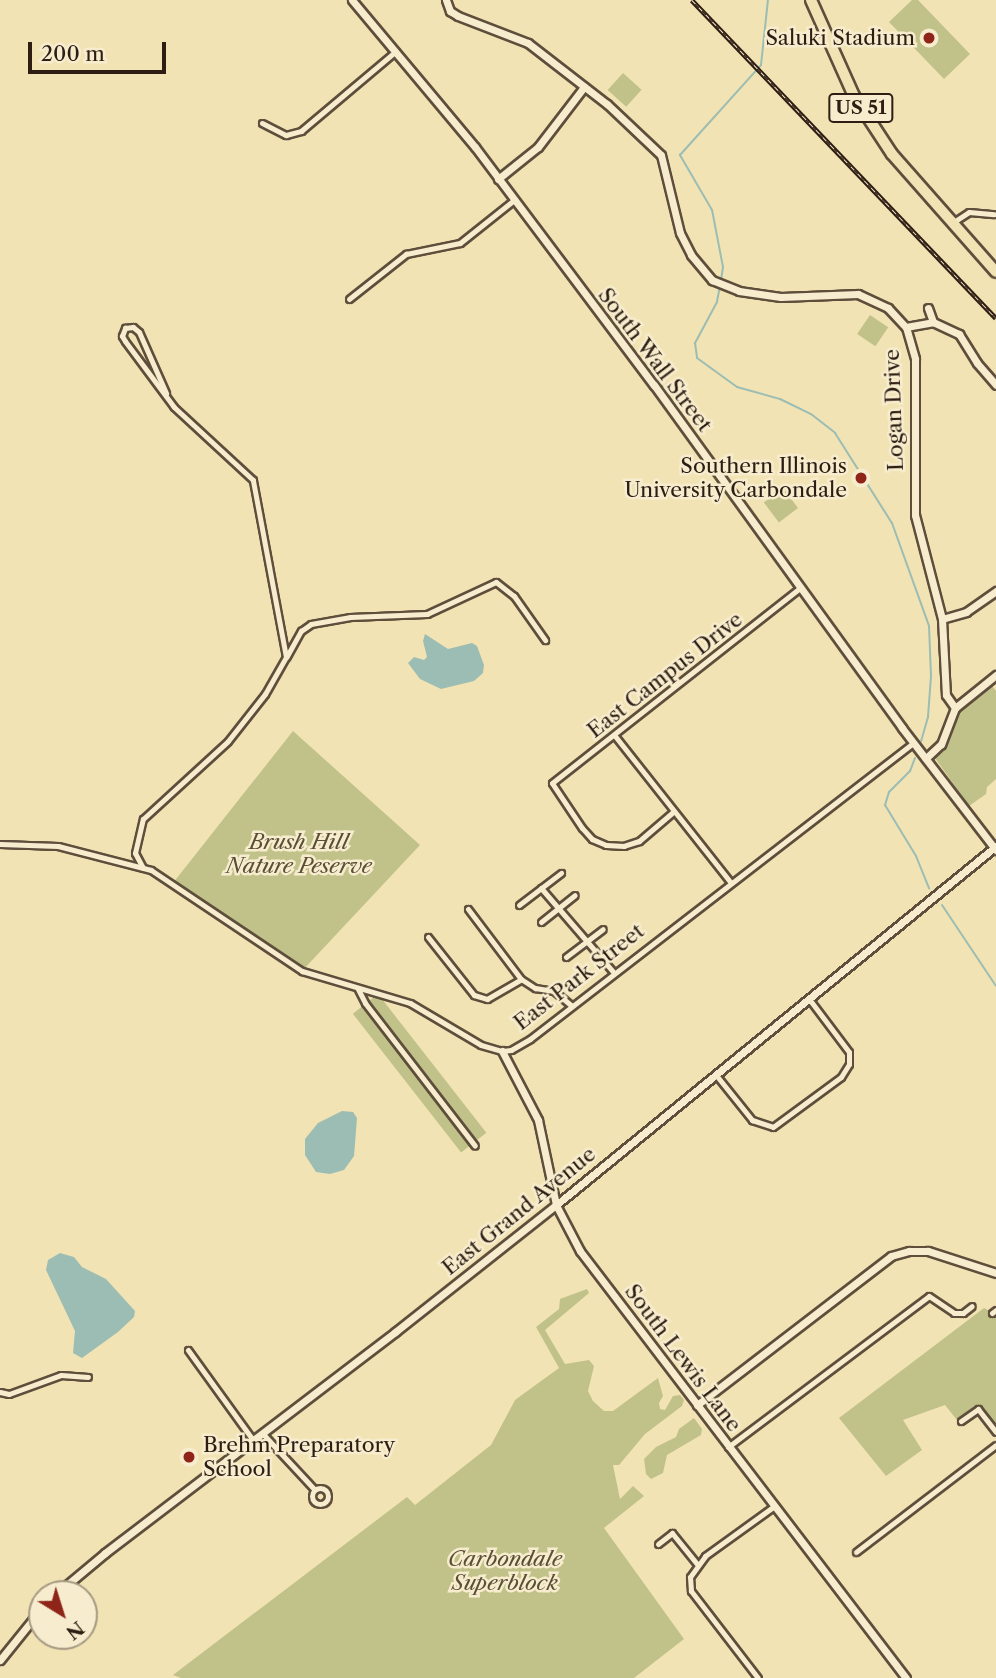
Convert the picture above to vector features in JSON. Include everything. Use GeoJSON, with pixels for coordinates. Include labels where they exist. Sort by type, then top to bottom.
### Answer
{"type":"FeatureCollection","features":[{"type":"Feature","properties":{"kind":"highway","name":"US 51"},"geometry":{"type":"LineString","coordinates":[[811,0],[854,96],[898,162],[996,272]]}},
{"type":"Feature","properties":{"kind":"street","name":"South Wall Street"},"geometry":{"type":"LineString","coordinates":[[352,0],[514,200],[995,848]]}},
{"type":"Feature","properties":{"kind":"street","name":"Logan Drive"},"geometry":{"type":"LineString","coordinates":[[446,0],[450,11],[458,16],[528,43],[584,87],[662,155],[680,233],[691,255],[720,284],[740,291],[781,297],[858,294],[888,308],[906,327],[915,359],[915,515],[942,619],[944,681],[946,695],[954,708]]}},
{"type":"Feature","properties":{"kind":"street"},"geometry":{"type":"LineString","coordinates":[[262,123],[286,135],[301,131],[396,51]]}},
{"type":"Feature","properties":{"kind":"street"},"geometry":{"type":"LineString","coordinates":[[498,179],[538,146],[584,87]]}},
{"type":"Feature","properties":{"kind":"street"},"geometry":{"type":"LineString","coordinates":[[349,299],[406,254],[459,243],[514,200]]}},
{"type":"Feature","properties":{"kind":"street"},"geometry":{"type":"LineString","coordinates":[[951,223],[971,211],[994,214]]}},
{"type":"Feature","properties":{"kind":"street"},"geometry":{"type":"LineString","coordinates":[[928,308],[933,322]]}},
{"type":"Feature","properties":{"kind":"street"},"geometry":{"type":"LineString","coordinates":[[906,327],[933,322],[959,334],[977,363],[996,386]]}},
{"type":"Feature","properties":{"kind":"street"},"geometry":{"type":"LineString","coordinates":[[166,393],[139,332],[133,327],[125,328],[122,335],[125,341],[181,415],[241,466],[255,486],[286,657]]}},
{"type":"Feature","properties":{"kind":"street"},"geometry":{"type":"LineString","coordinates":[[143,868],[135,853],[138,831],[143,819],[228,741],[265,694],[302,631],[311,624],[350,617],[427,614],[496,582],[514,596],[545,640]]}},
{"type":"Feature","properties":{"kind":"street","name":"East Campus Drive"},"geometry":{"type":"LineString","coordinates":[[673,811],[639,841],[624,846],[606,845],[592,838],[582,828],[552,787],[574,766],[800,588]]}},
{"type":"Feature","properties":{"kind":"street"},"geometry":{"type":"LineString","coordinates":[[942,619],[966,612],[996,591]]}},
{"type":"Feature","properties":{"kind":"street"},"geometry":{"type":"LineString","coordinates":[[926,758],[941,744],[954,708],[996,675]]}},
{"type":"Feature","properties":{"kind":"street"},"geometry":{"type":"LineString","coordinates":[[615,736],[731,883]]}},
{"type":"Feature","properties":{"kind":"street","name":"East Park Street"},"geometry":{"type":"LineString","coordinates":[[0,844],[58,846],[143,868],[189,893],[302,971],[410,1003],[481,1045],[502,1051],[520,1045],[572,1006],[914,742]]}},
{"type":"Feature","properties":{"kind":"street","name":"East Grand Avenue"},"geometry":{"type":"LineString","coordinates":[[73,1580],[556,1205],[995,848]]}},
{"type":"Feature","properties":{"kind":"street"},"geometry":{"type":"LineString","coordinates":[[520,905],[561,873]]}},
{"type":"Feature","properties":{"kind":"street"},"geometry":{"type":"LineString","coordinates":[[541,888],[614,974]]}},
{"type":"Feature","properties":{"kind":"street"},"geometry":{"type":"LineString","coordinates":[[541,922],[575,895]]}},
{"type":"Feature","properties":{"kind":"street"},"geometry":{"type":"LineString","coordinates":[[468,909],[521,979],[535,988],[543,987],[563,995],[572,1006]]}},
{"type":"Feature","properties":{"kind":"street"},"geometry":{"type":"LineString","coordinates":[[566,957],[603,929]]}},
{"type":"Feature","properties":{"kind":"street"},"geometry":{"type":"LineString","coordinates":[[428,937],[474,995],[488,999],[521,979]]}},
{"type":"Feature","properties":{"kind":"street"},"geometry":{"type":"LineString","coordinates":[[358,988],[365,1003],[475,1146]]}},
{"type":"Feature","properties":{"kind":"street"},"geometry":{"type":"LineString","coordinates":[[716,1074],[752,1120],[773,1127],[841,1077],[849,1064],[849,1052],[809,999]]}},
{"type":"Feature","properties":{"kind":"street","name":"South Lewis Lane"},"geometry":{"type":"LineString","coordinates":[[502,1051],[538,1120],[556,1205],[580,1251],[904,1678]]}},
{"type":"Feature","properties":{"kind":"street"},"geometry":{"type":"LineString","coordinates":[[696,1405],[891,1256],[909,1251],[928,1251],[996,1273]]}},
{"type":"Feature","properties":{"kind":"street"},"geometry":{"type":"LineString","coordinates":[[728,1447],[929,1296],[954,1313],[963,1313],[972,1307]]}},
{"type":"Feature","properties":{"kind":"street"},"geometry":{"type":"LineString","coordinates":[[188,1350],[253,1440]]}},
{"type":"Feature","properties":{"kind":"street"},"geometry":{"type":"LineString","coordinates":[[0,1392],[9,1394],[61,1375],[88,1377]]}},
{"type":"Feature","properties":{"kind":"street"},"geometry":{"type":"LineString","coordinates":[[961,1421],[978,1409],[996,1432]]}},
{"type":"Feature","properties":{"kind":"street"},"geometry":{"type":"LineString","coordinates":[[263,1434],[315,1490]]}},
{"type":"Feature","properties":{"kind":"street"},"geometry":{"type":"LineString","coordinates":[[856,1552],[996,1445]]}},
{"type":"Feature","properties":{"kind":"street"},"geometry":{"type":"LineString","coordinates":[[758,1678],[691,1591],[690,1577],[696,1564],[774,1507]]}},
{"type":"Feature","properties":{"kind":"street"},"geometry":{"type":"LineString","coordinates":[[658,1544],[672,1533],[696,1564]]}},
{"type":"Feature","properties":{"kind":"street"},"geometry":{"type":"LineString","coordinates":[[0,1660],[28,1625]]}},
{"type":"Feature","properties":{"kind":"green space","name":"Saluki Stadium"},"geometry":{"type":"Polygon","coordinates":[[[912,0],[918,0],[970,54],[944,79],[889,22],[912,0]]]}},
{"type":"Feature","properties":{"kind":"green space"},"geometry":{"type":"Polygon","coordinates":[[[623,73],[642,90],[626,107],[608,90],[623,73]]]}},
{"type":"Feature","properties":{"kind":"green space"},"geometry":{"type":"Polygon","coordinates":[[[870,315],[888,327],[875,346],[857,334],[870,315]]]}},
{"type":"Feature","properties":{"kind":"green space"},"geometry":{"type":"Polygon","coordinates":[[[783,488],[798,508],[779,522],[764,502],[783,488]]]}},
{"type":"Feature","properties":{"kind":"green space"},"geometry":{"type":"Polygon","coordinates":[[[990,683],[996,691],[996,779],[987,787],[986,794],[969,806],[935,758],[945,744],[959,709],[990,683]]]}},
{"type":"Feature","properties":{"kind":"green space","name":"Brush Hill Nature Peserve"},"geometry":{"type":"Polygon","coordinates":[[[293,731],[420,845],[302,971],[173,883],[293,731]]]}},
{"type":"Feature","properties":{"kind":"green space"},"geometry":{"type":"Polygon","coordinates":[[[378,994],[486,1133],[461,1152],[353,1014],[378,994]]]}},
{"type":"Feature","properties":{"kind":"green space","name":"Carbondale Superblock"},"geometry":{"type":"Polygon","coordinates":[[[587,1289],[589,1293],[545,1330],[565,1364],[589,1360],[594,1366],[588,1391],[593,1401],[604,1411],[613,1411],[658,1378],[663,1396],[659,1403],[660,1409],[665,1410],[673,1396],[680,1395],[684,1400],[682,1406],[645,1434],[619,1465],[613,1465],[620,1499],[633,1486],[644,1496],[604,1528],[684,1639],[634,1678],[181,1678],[173,1675],[407,1497],[415,1505],[491,1445],[515,1400],[559,1368],[536,1327],[559,1309],[560,1299],[587,1289]]]}},
{"type":"Feature","properties":{"kind":"green space"},"geometry":{"type":"Polygon","coordinates":[[[984,1308],[996,1314],[996,1428],[978,1406],[957,1420],[945,1405],[903,1420],[922,1450],[886,1476],[839,1418],[984,1308]]]}},
{"type":"Feature","properties":{"kind":"green space"},"geometry":{"type":"Polygon","coordinates":[[[694,1418],[702,1429],[701,1435],[667,1455],[663,1473],[651,1479],[646,1474],[644,1459],[656,1447],[676,1437],[679,1429],[694,1418]]]}},
{"type":"Feature","properties":{"kind":"water"},"geometry":{"type":"Polygon","coordinates":[[[425,634],[448,649],[472,643],[477,646],[484,665],[483,673],[474,681],[441,689],[420,679],[408,663],[414,657],[424,660],[427,657],[423,641],[425,634]]]}},
{"type":"Feature","properties":{"kind":"water"},"geometry":{"type":"Polygon","coordinates":[[[342,1111],[353,1112],[357,1118],[354,1156],[344,1170],[330,1174],[316,1172],[305,1155],[305,1139],[318,1123],[342,1111]]]}},
{"type":"Feature","properties":{"kind":"water"},"geometry":{"type":"Polygon","coordinates":[[[60,1253],[74,1257],[82,1267],[106,1279],[135,1311],[134,1317],[118,1332],[82,1358],[73,1353],[75,1331],[46,1270],[48,1260],[60,1253]]]}},
{"type":"Feature","properties":{"kind":"waterway"},"geometry":{"type":"LineString","coordinates":[[721,280],[723,267],[712,210],[680,155],[761,65],[768,0]]}},
{"type":"Feature","properties":{"kind":"waterway"},"geometry":{"type":"LineString","coordinates":[[720,286],[717,302],[695,343],[697,358],[737,387],[780,399],[811,414],[835,433],[892,523],[929,626],[931,676],[928,717],[921,741]]}},
{"type":"Feature","properties":{"kind":"waterway"},"geometry":{"type":"LineString","coordinates":[[915,758],[910,771],[889,792],[885,805],[916,856],[929,889]]}},
{"type":"Feature","properties":{"kind":"waterway"},"geometry":{"type":"LineString","coordinates":[[942,905],[996,986]]}},
{"type":"Feature","properties":{"kind":"railway"},"geometry":{"type":"LineString","coordinates":[[692,0],[996,318]]}},
{"type":"Feature","properties":{"kind":"place","name":"Saluki Stadium"},"geometry":{"type":"Point","coordinates":[929,38]}},
{"type":"Feature","properties":{"kind":"place","name":"Southern Illinois University Carbondale"},"geometry":{"type":"Point","coordinates":[861,478]}},
{"type":"Feature","properties":{"kind":"place","name":"Brehm Preparatory School"},"geometry":{"type":"Point","coordinates":[189,1457]}}]}
